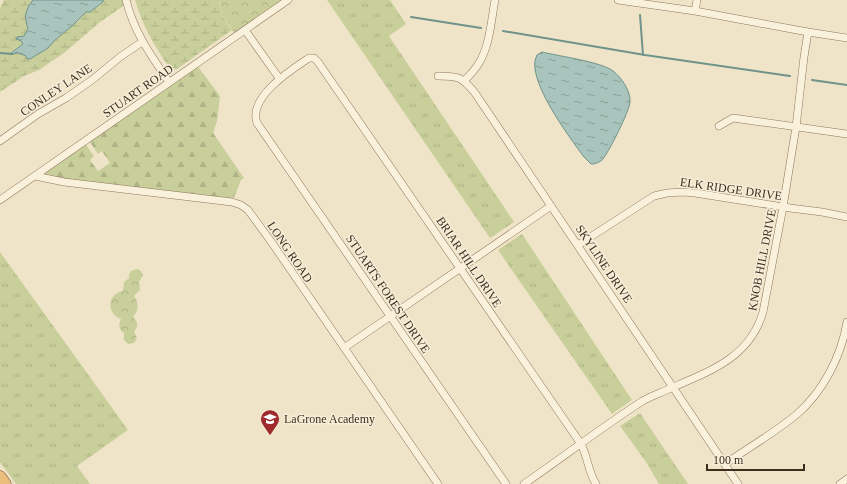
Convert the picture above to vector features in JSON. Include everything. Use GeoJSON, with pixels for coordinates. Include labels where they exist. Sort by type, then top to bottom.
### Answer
{"type":"FeatureCollection","features":[{"type":"Feature","properties":{"kind":"highway"},"geometry":{"type":"LineString","coordinates":[[0,478],[4,484]]}},
{"type":"Feature","properties":{"kind":"street"},"geometry":{"type":"LineString","coordinates":[[126,0],[132,20],[142,42],[170,82]]}},
{"type":"Feature","properties":{"kind":"street","name":"STUART ROAD"},"geometry":{"type":"LineString","coordinates":[[0,200],[288,0]]}},
{"type":"Feature","properties":{"kind":"street"},"geometry":{"type":"LineString","coordinates":[[438,76],[456,76],[465,80],[479,62],[484,53],[488,38],[494,0]]}},
{"type":"Feature","properties":{"kind":"street"},"geometry":{"type":"LineString","coordinates":[[618,0],[695,11],[847,38]]}},
{"type":"Feature","properties":{"kind":"street"},"geometry":{"type":"LineString","coordinates":[[695,11],[697,0]]}},
{"type":"Feature","properties":{"kind":"street"},"geometry":{"type":"LineString","coordinates":[[245,30],[279,78]]}},
{"type":"Feature","properties":{"kind":"street","name":"KNOB HILL DRIVE"},"geometry":{"type":"LineString","coordinates":[[524,484],[642,402],[698,376],[730,358],[745,346],[752,338],[761,321],[783,207],[796,127],[808,32]]}},
{"type":"Feature","properties":{"kind":"street","name":"CONLEY LANE"},"geometry":{"type":"LineString","coordinates":[[0,140],[38,114],[66,98],[142,42]]}},
{"type":"Feature","properties":{"kind":"street","name":"BRIAR HILL DRIVE"},"geometry":{"type":"LineString","coordinates":[[279,78],[309,58],[312,57],[318,62],[582,444],[589,468],[596,484]]}},
{"type":"Feature","properties":{"kind":"street","name":"STUARTS FOREST DRIVE"},"geometry":{"type":"LineString","coordinates":[[279,78],[262,99],[255,116],[257,123],[506,484]]}},
{"type":"Feature","properties":{"kind":"street","name":"SKYLINE DRIVE"},"geometry":{"type":"LineString","coordinates":[[465,80],[578,245],[738,484]]}},
{"type":"Feature","properties":{"kind":"street"},"geometry":{"type":"LineString","coordinates":[[719,126],[733,118],[847,134]]}},
{"type":"Feature","properties":{"kind":"street","name":"LONG ROAD"},"geometry":{"type":"LineString","coordinates":[[35,176],[64,182],[232,202],[241,205],[250,212],[438,484]]}},
{"type":"Feature","properties":{"kind":"street","name":"ELK RIDGE DRIVE"},"geometry":{"type":"LineString","coordinates":[[578,245],[639,204],[654,196],[667,193],[695,193],[847,217]]}},
{"type":"Feature","properties":{"kind":"street"},"geometry":{"type":"LineString","coordinates":[[344,348],[551,206]]}},
{"type":"Feature","properties":{"kind":"street"},"geometry":{"type":"LineString","coordinates":[[725,464],[796,414],[810,401],[827,379],[842,347],[847,326]]}},
{"type":"Feature","properties":{"kind":"street"},"geometry":{"type":"LineString","coordinates":[[840,484],[847,479]]}},
{"type":"Feature","properties":{"kind":"green space"},"geometry":{"type":"Polygon","coordinates":[[[4,0],[33,0],[28,7],[26,14],[28,29],[25,36],[16,40],[21,41],[23,44],[11,52],[13,54],[26,56],[30,59],[48,48],[86,12],[90,12],[103,3],[103,0],[132,0],[100,22],[64,53],[39,70],[24,76],[0,92],[0,8],[4,0]]]}},
{"type":"Feature","properties":{"kind":"green space"},"geometry":{"type":"Polygon","coordinates":[[[135,0],[219,0],[223,16],[232,30],[177,69],[169,67],[149,35],[135,0]]]}},
{"type":"Feature","properties":{"kind":"green space"},"geometry":{"type":"Polygon","coordinates":[[[219,0],[288,0],[236,36],[222,14],[219,0]]]}},
{"type":"Feature","properties":{"kind":"green space"},"geometry":{"type":"Polygon","coordinates":[[[327,0],[390,0],[406,24],[389,36],[514,222],[490,238],[327,0]]]}},
{"type":"Feature","properties":{"kind":"green space"},"geometry":{"type":"Polygon","coordinates":[[[196,64],[220,96],[217,121],[213,133],[244,178],[241,180],[232,202],[35,176],[84,142],[94,156],[90,160],[98,171],[110,163],[102,151],[98,154],[88,139],[196,64]]]}},
{"type":"Feature","properties":{"kind":"green space"},"geometry":{"type":"Polygon","coordinates":[[[522,234],[632,400],[612,414],[498,250],[522,234]]]}},
{"type":"Feature","properties":{"kind":"green space"},"geometry":{"type":"Polygon","coordinates":[[[0,252],[128,430],[77,466],[90,484],[16,484],[0,462],[0,252]]]}},
{"type":"Feature","properties":{"kind":"green space"},"geometry":{"type":"Polygon","coordinates":[[[137,269],[140,270],[143,275],[139,282],[140,290],[134,296],[137,301],[137,309],[133,317],[137,324],[137,328],[134,332],[137,338],[134,343],[128,344],[124,340],[124,333],[120,327],[121,319],[113,313],[110,304],[114,296],[123,291],[124,282],[129,278],[131,271],[137,269]]]}},
{"type":"Feature","properties":{"kind":"green space"},"geometry":{"type":"Polygon","coordinates":[[[640,413],[688,484],[659,484],[646,462],[620,426],[640,413]]]}},
{"type":"Feature","properties":{"kind":"water"},"geometry":{"type":"Polygon","coordinates":[[[33,0],[103,0],[103,2],[90,12],[86,12],[48,48],[30,59],[27,59],[26,56],[18,53],[11,53],[23,44],[21,41],[16,39],[17,37],[24,36],[28,29],[26,13],[33,0]]]}},
{"type":"Feature","properties":{"kind":"water"},"geometry":{"type":"Polygon","coordinates":[[[542,52],[600,65],[613,71],[625,85],[630,98],[629,107],[609,150],[598,163],[591,164],[584,157],[550,107],[542,92],[537,78],[535,65],[537,55],[542,52]]]}},
{"type":"Feature","properties":{"kind":"waterway"},"geometry":{"type":"LineString","coordinates":[[640,15],[643,55]]}},
{"type":"Feature","properties":{"kind":"waterway"},"geometry":{"type":"LineString","coordinates":[[411,17],[481,28]]}},
{"type":"Feature","properties":{"kind":"waterway"},"geometry":{"type":"LineString","coordinates":[[503,31],[645,55],[790,76]]}},
{"type":"Feature","properties":{"kind":"waterway"},"geometry":{"type":"LineString","coordinates":[[0,53],[12,54]]}},
{"type":"Feature","properties":{"kind":"waterway"},"geometry":{"type":"LineString","coordinates":[[812,80],[847,85]]}},
{"type":"Feature","properties":{"kind":"place","name":"LaGrone Academy"},"geometry":{"type":"Point","coordinates":[270,436]}}]}
